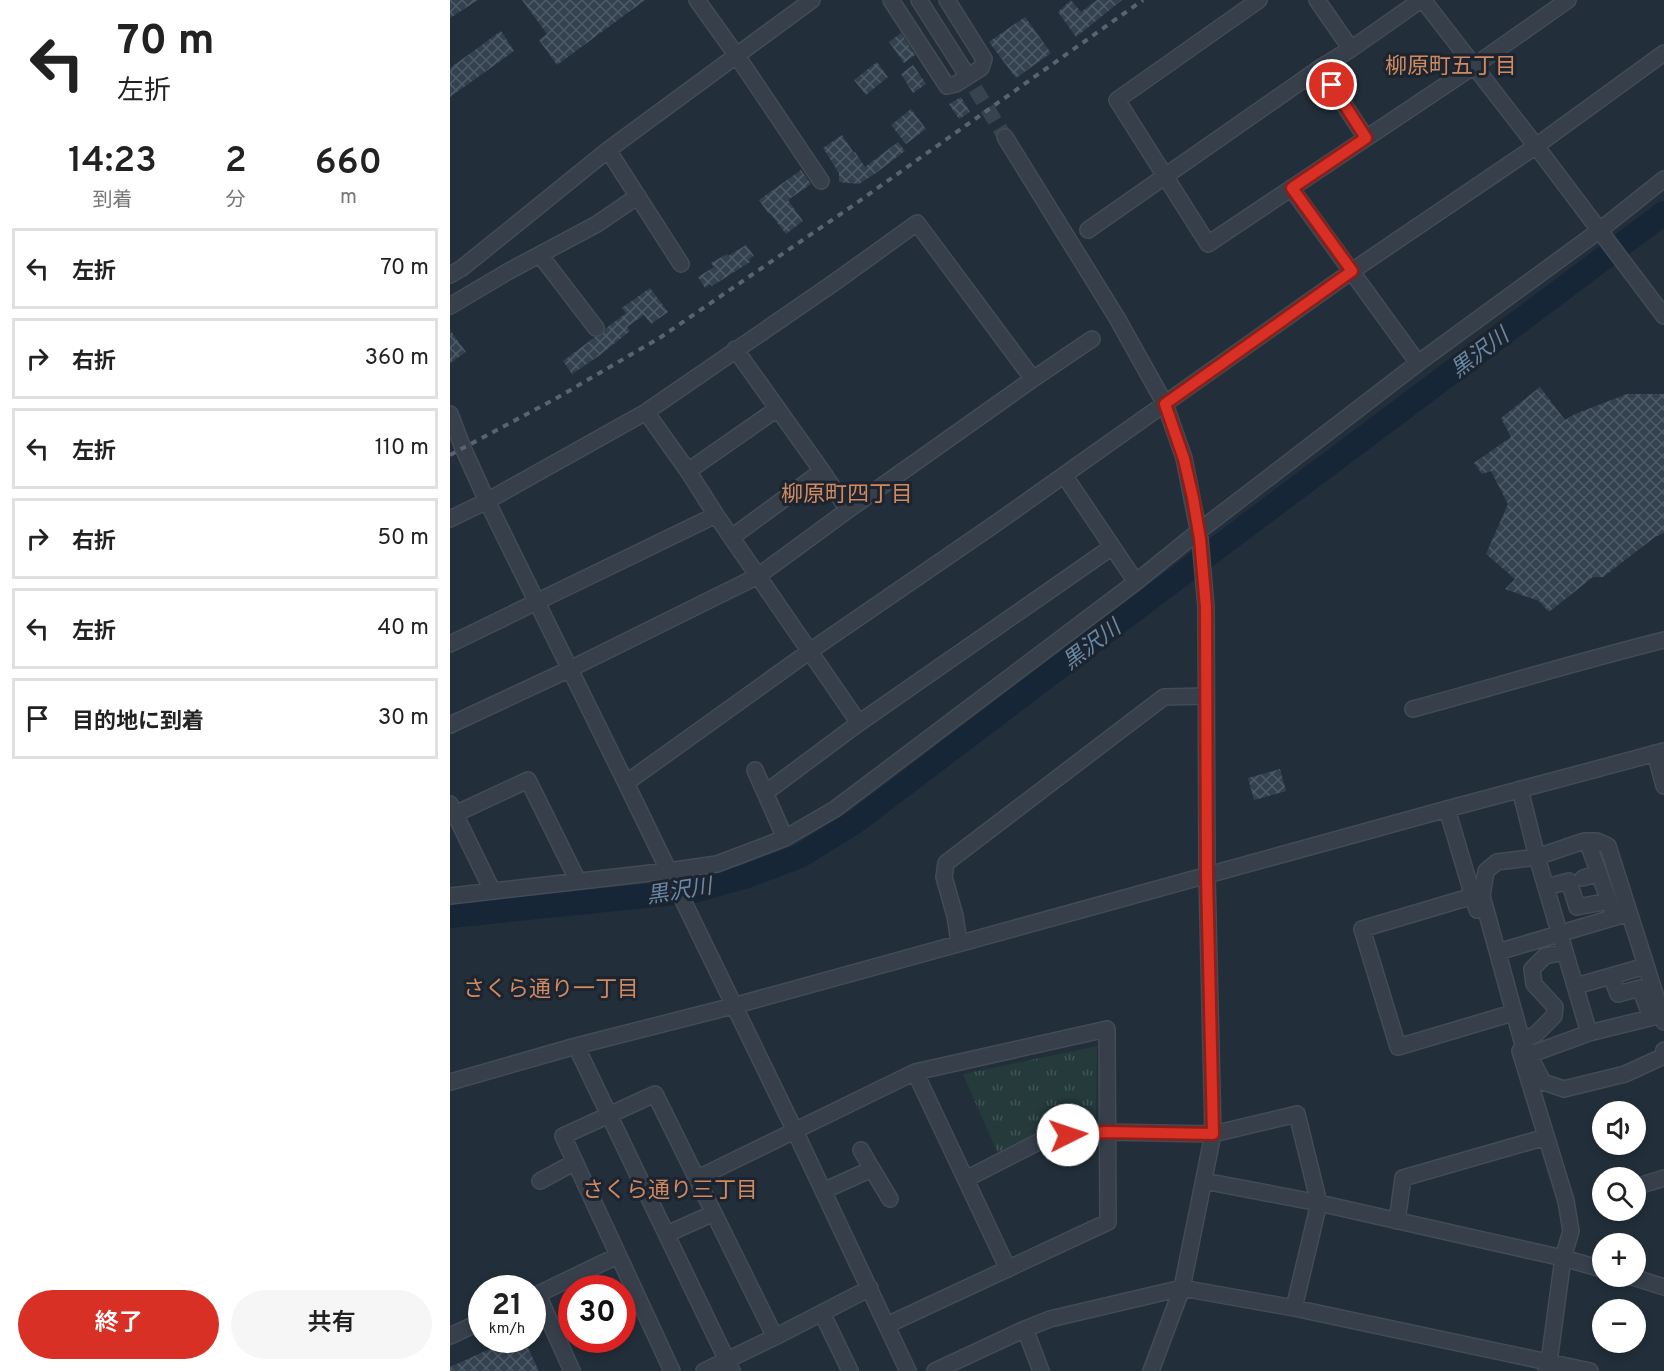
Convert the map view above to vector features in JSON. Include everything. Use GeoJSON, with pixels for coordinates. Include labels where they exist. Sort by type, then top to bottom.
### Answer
{"type":"FeatureCollection","features":[{"type":"Feature","properties":{"kind":"street"},"geometry":{"type":"LineString","coordinates":[[697,0],[821,181]]}},
{"type":"Feature","properties":{"kind":"street"},"geometry":{"type":"LineString","coordinates":[[450,275],[608,150],[812,0]]}},
{"type":"Feature","properties":{"kind":"street"},"geometry":{"type":"LineString","coordinates":[[891,0],[947,86],[956,84],[981,68],[984,59],[947,0]]}},
{"type":"Feature","properties":{"kind":"street"},"geometry":{"type":"LineString","coordinates":[[919,0],[963,69]]}},
{"type":"Feature","properties":{"kind":"street"},"geometry":{"type":"LineString","coordinates":[[1259,0],[1117,99],[1208,244],[1474,66],[1568,0]]}},
{"type":"Feature","properties":{"kind":"street"},"geometry":{"type":"LineString","coordinates":[[1317,0],[1351,49]]}},
{"type":"Feature","properties":{"kind":"street"},"geometry":{"type":"LineString","coordinates":[[1088,230],[1320,68],[1422,0],[1602,232],[1664,316]]}},
{"type":"Feature","properties":{"kind":"street"},"geometry":{"type":"LineString","coordinates":[[627,783],[810,651],[995,524],[1352,271],[1536,146],[1664,53]]}},
{"type":"Feature","properties":{"kind":"street"},"geometry":{"type":"LineString","coordinates":[[1320,68],[1366,138]]}},
{"type":"Feature","properties":{"kind":"street"},"geometry":{"type":"LineString","coordinates":[[1005,137],[1117,318],[1165,404],[1184,459],[1199,535],[1206,607],[1207,876],[1213,1134],[1182,1288],[1151,1371]]}},
{"type":"Feature","properties":{"kind":"street"},"geometry":{"type":"LineString","coordinates":[[608,150],[681,264]]}},
{"type":"Feature","properties":{"kind":"street"},"geometry":{"type":"LineString","coordinates":[[450,896],[578,881],[670,875],[717,864],[785,838],[835,809],[1199,535],[1418,363],[1602,232],[1664,179]]}},
{"type":"Feature","properties":{"kind":"street"},"geometry":{"type":"LineString","coordinates":[[1292,188],[1418,363]]}},
{"type":"Feature","properties":{"kind":"street"},"geometry":{"type":"LineString","coordinates":[[450,306],[597,224],[638,196]]}},
{"type":"Feature","properties":{"kind":"street"},"geometry":{"type":"LineString","coordinates":[[450,519],[487,501],[646,412],[917,223],[1033,379]]}},
{"type":"Feature","properties":{"kind":"street"},"geometry":{"type":"LineString","coordinates":[[540,255],[596,328]]}},
{"type":"Feature","properties":{"kind":"street"},"geometry":{"type":"LineString","coordinates":[[450,724],[570,669],[758,576],[1092,339]]}},
{"type":"Feature","properties":{"kind":"street"},"geometry":{"type":"LineString","coordinates":[[735,350],[848,510]]}},
{"type":"Feature","properties":{"kind":"street"},"geometry":{"type":"LineString","coordinates":[[688,471],[777,409]]}},
{"type":"Feature","properties":{"kind":"street"},"geometry":{"type":"LineString","coordinates":[[646,412],[860,723]]}},
{"type":"Feature","properties":{"kind":"street"},"geometry":{"type":"LineString","coordinates":[[450,414],[487,501],[627,783],[824,1191],[908,1371]]}},
{"type":"Feature","properties":{"kind":"street"},"geometry":{"type":"LineString","coordinates":[[732,537],[822,471]]}},
{"type":"Feature","properties":{"kind":"street"},"geometry":{"type":"LineString","coordinates":[[1064,475],[1136,582]]}},
{"type":"Feature","properties":{"kind":"street"},"geometry":{"type":"LineString","coordinates":[[450,644],[716,515]]}},
{"type":"Feature","properties":{"kind":"street"},"geometry":{"type":"LineString","coordinates":[[765,793],[860,723],[1112,547]]}},
{"type":"Feature","properties":{"kind":"street"},"geometry":{"type":"LineString","coordinates":[[1413,708],[1583,660],[1664,640]]}},
{"type":"Feature","properties":{"kind":"street"},"geometry":{"type":"LineString","coordinates":[[959,942],[955,916],[944,877],[946,863],[1164,697],[1206,696]]}},
{"type":"Feature","properties":{"kind":"street"},"geometry":{"type":"LineString","coordinates":[[450,1082],[1207,876],[1447,808],[1659,752],[1664,786]]}},
{"type":"Feature","properties":{"kind":"street"},"geometry":{"type":"LineString","coordinates":[[755,770],[785,838]]}},
{"type":"Feature","properties":{"kind":"street"},"geometry":{"type":"LineString","coordinates":[[492,890],[452,809],[528,780],[578,881]]}},
{"type":"Feature","properties":{"kind":"street"},"geometry":{"type":"LineString","coordinates":[[1520,789],[1537,857],[1589,1033]]}},
{"type":"Feature","properties":{"kind":"street"},"geometry":{"type":"LineString","coordinates":[[1447,808],[1566,1202],[1571,1231],[1563,1258],[1547,1366]]}},
{"type":"Feature","properties":{"kind":"street"},"geometry":{"type":"LineString","coordinates":[[1587,841],[1609,901],[1622,915]]}},
{"type":"Feature","properties":{"kind":"street"},"geometry":{"type":"LineString","coordinates":[[1659,1018],[1646,966],[1622,915],[1608,846],[1597,841],[1587,841],[1537,857],[1497,862],[1486,872],[1482,896],[1522,1041],[1543,1082],[1564,1089],[1625,1074],[1662,1057],[1664,1050]]}},
{"type":"Feature","properties":{"kind":"street"},"geometry":{"type":"LineString","coordinates":[[1583,878],[1599,873]]}},
{"type":"Feature","properties":{"kind":"street"},"geometry":{"type":"LineString","coordinates":[[1546,887],[1569,881],[1577,907],[1609,901]]}},
{"type":"Feature","properties":{"kind":"street"},"geometry":{"type":"LineString","coordinates":[[1473,896],[1362,928],[1398,1047],[1509,1014]]}},
{"type":"Feature","properties":{"kind":"street"},"geometry":{"type":"LineString","coordinates":[[1498,952],[1622,915]]}},
{"type":"Feature","properties":{"kind":"street"},"geometry":{"type":"LineString","coordinates":[[1522,1041],[1536,1034],[1554,1016],[1555,1007],[1533,984],[1532,969],[1545,957],[1565,952]]}},
{"type":"Feature","properties":{"kind":"street"},"geometry":{"type":"LineString","coordinates":[[1576,986],[1646,966]]}},
{"type":"Feature","properties":{"kind":"street"},"geometry":{"type":"LineString","coordinates":[[1611,976],[1617,994],[1640,988],[1659,1018]]}},
{"type":"Feature","properties":{"kind":"street"},"geometry":{"type":"LineString","coordinates":[[1529,1055],[1589,1033],[1659,1018]]}},
{"type":"Feature","properties":{"kind":"street"},"geometry":{"type":"LineString","coordinates":[[696,1179],[915,1072],[1107,1029],[1108,1222],[887,1325]]}},
{"type":"Feature","properties":{"kind":"street"},"geometry":{"type":"LineString","coordinates":[[576,1046],[730,1365]]}},
{"type":"Feature","properties":{"kind":"street"},"geometry":{"type":"LineString","coordinates":[[915,1072],[1008,1269]]}},
{"type":"Feature","properties":{"kind":"street"},"geometry":{"type":"LineString","coordinates":[[672,1371],[563,1136],[655,1094],[775,1337]]}},
{"type":"Feature","properties":{"kind":"street"},"geometry":{"type":"LineString","coordinates":[[966,1179],[1048,1137],[1107,1132],[1213,1134],[1297,1114],[1319,1203],[1294,1308]]}},
{"type":"Feature","properties":{"kind":"street"},"geometry":{"type":"LineString","coordinates":[[1397,1221],[1403,1178],[1546,1137]]}},
{"type":"Feature","properties":{"kind":"street"},"geometry":{"type":"LineString","coordinates":[[861,1150],[890,1199]]}},
{"type":"Feature","properties":{"kind":"street"},"geometry":{"type":"LineString","coordinates":[[540,1181],[575,1162]]}},
{"type":"Feature","properties":{"kind":"street"},"geometry":{"type":"LineString","coordinates":[[824,1191],[872,1169]]}},
{"type":"Feature","properties":{"kind":"street"},"geometry":{"type":"LineString","coordinates":[[1646,1184],[1664,1178]]}},
{"type":"Feature","properties":{"kind":"street"},"geometry":{"type":"LineString","coordinates":[[1204,1181],[1319,1203],[1592,1266]]}},
{"type":"Feature","properties":{"kind":"street"},"geometry":{"type":"LineString","coordinates":[[667,1234],[714,1214]]}},
{"type":"Feature","properties":{"kind":"street"},"geometry":{"type":"LineString","coordinates":[[546,1291],[617,1256]]}},
{"type":"Feature","properties":{"kind":"street"},"geometry":{"type":"LineString","coordinates":[[1646,1281],[1664,1287]]}},
{"type":"Feature","properties":{"kind":"street"},"geometry":{"type":"LineString","coordinates":[[704,1371],[730,1365],[775,1337],[870,1288]]}},
{"type":"Feature","properties":{"kind":"street"},"geometry":{"type":"LineString","coordinates":[[935,1371],[1050,1318],[1182,1288],[1294,1308],[1547,1366],[1590,1371]]}},
{"type":"Feature","properties":{"kind":"street"},"geometry":{"type":"LineString","coordinates":[[822,1313],[850,1371]]}},
{"type":"Feature","properties":{"kind":"street"},"geometry":{"type":"LineString","coordinates":[[546,1318],[572,1371]]}},
{"type":"Feature","properties":{"kind":"street"},"geometry":{"type":"LineString","coordinates":[[450,1336],[468,1328]]}},
{"type":"Feature","properties":{"kind":"street"},"geometry":{"type":"LineString","coordinates":[[1025,1329],[1041,1371]]}},
{"type":"Feature","properties":{"kind":"green space"},"geometry":{"type":"Polygon","coordinates":[[[1097,1046],[1096,1128],[1046,1131],[998,1154],[963,1074],[1097,1046]]]}},
{"type":"Feature","properties":{"kind":"building"},"geometry":{"type":"Polygon","coordinates":[[[450,0],[478,0],[450,18],[450,0]]]}},
{"type":"Feature","properties":{"kind":"building"},"geometry":{"type":"Polygon","coordinates":[[[522,0],[645,0],[557,65],[539,40],[547,34],[522,0]]]}},
{"type":"Feature","properties":{"kind":"building"},"geometry":{"type":"Polygon","coordinates":[[[1071,0],[1081,12],[1097,0],[1122,0],[1076,37],[1058,12],[1071,0]]]}},
{"type":"Feature","properties":{"kind":"building"},"geometry":{"type":"Polygon","coordinates":[[[1025,17],[1051,53],[1016,78],[989,42],[1025,17]]]}},
{"type":"Feature","properties":{"kind":"building"},"geometry":{"type":"Polygon","coordinates":[[[501,31],[514,51],[450,97],[450,68],[501,31]]]}},
{"type":"Feature","properties":{"kind":"building"},"geometry":{"type":"Polygon","coordinates":[[[901,33],[915,55],[904,63],[889,42],[901,33]]]}},
{"type":"Feature","properties":{"kind":"building"},"geometry":{"type":"Polygon","coordinates":[[[877,62],[888,77],[866,95],[854,80],[877,62]]]}},
{"type":"Feature","properties":{"kind":"building"},"geometry":{"type":"Polygon","coordinates":[[[913,65],[926,84],[913,93],[901,74],[913,65]]]}},
{"type":"Feature","properties":{"kind":"building"},"geometry":{"type":"Polygon","coordinates":[[[961,97],[970,112],[959,119],[949,104],[961,97]]]}},
{"type":"Feature","properties":{"kind":"building"},"geometry":{"type":"Polygon","coordinates":[[[911,109],[926,129],[906,144],[891,125],[911,109]]]}},
{"type":"Feature","properties":{"kind":"building"},"geometry":{"type":"Polygon","coordinates":[[[842,135],[865,167],[898,142],[905,151],[859,184],[839,182],[839,173],[823,148],[842,135]]]}},
{"type":"Feature","properties":{"kind":"building"},"geometry":{"type":"Polygon","coordinates":[[[801,170],[811,184],[788,200],[803,221],[786,234],[759,200],[801,170]]]}},
{"type":"Feature","properties":{"kind":"building"},"geometry":{"type":"Polygon","coordinates":[[[746,245],[754,256],[749,259],[750,262],[705,288],[698,277],[714,267],[711,263],[746,245]]]}},
{"type":"Feature","properties":{"kind":"building"},"geometry":{"type":"Polygon","coordinates":[[[650,288],[668,312],[651,324],[644,315],[627,327],[630,331],[572,374],[563,361],[595,337],[602,335],[605,329],[626,313],[622,308],[650,288]]]}},
{"type":"Feature","properties":{"kind":"building"},"geometry":{"type":"Polygon","coordinates":[[[450,330],[466,352],[450,363],[450,330]]]}},
{"type":"Feature","properties":{"kind":"building"},"geometry":{"type":"Polygon","coordinates":[[[1540,387],[1565,420],[1627,394],[1664,394],[1664,533],[1655,537],[1603,577],[1593,577],[1549,612],[1539,601],[1505,589],[1515,579],[1486,554],[1508,504],[1491,471],[1482,474],[1474,463],[1511,437],[1501,418],[1540,387]]]}},
{"type":"Feature","properties":{"kind":"building"},"geometry":{"type":"Polygon","coordinates":[[[1280,769],[1286,791],[1254,800],[1248,778],[1280,769]]]}},
{"type":"Feature","properties":{"kind":"building"},"geometry":{"type":"Polygon","coordinates":[[[481,1353],[530,1353],[539,1371],[450,1371],[450,1367],[481,1353]]]}},
{"type":"Feature","properties":{"kind":"waterway","name":"黒沢川"},"geometry":{"type":"LineString","coordinates":[[450,916],[694,891],[747,876],[800,856],[855,822],[1664,213]]}},
{"type":"Feature","properties":{"kind":"tunnel"},"geometry":{"type":"LineString","coordinates":[[963,69],[1005,137]]}},
{"type":"Feature","properties":{"kind":"railway"},"geometry":{"type":"LineString","coordinates":[[450,455],[555,399],[661,337],[848,209],[1143,0]]}},
{"type":"Feature","properties":{"kind":"district","name":"柳原町五丁目"},"geometry":{"type":"Point","coordinates":[1451,65]}},
{"type":"Feature","properties":{"kind":"district","name":"柳原町四丁目"},"geometry":{"type":"Point","coordinates":[847,493]}},
{"type":"Feature","properties":{"kind":"district","name":"さくら通り一丁目"},"geometry":{"type":"Point","coordinates":[551,988]}},
{"type":"Feature","properties":{"kind":"district","name":"さくら通り三丁目"},"geometry":{"type":"Point","coordinates":[670,1189]}},
{"type":"Feature","properties":{"kind":"route"},"geometry":{"type":"LineString","coordinates":[[1068,1135],[1107,1132],[1213,1134],[1207,876],[1206,607],[1200,539],[1193,498],[1184,459],[1165,404],[1352,271],[1292,188],[1366,138],[1332,85]]}}]}
